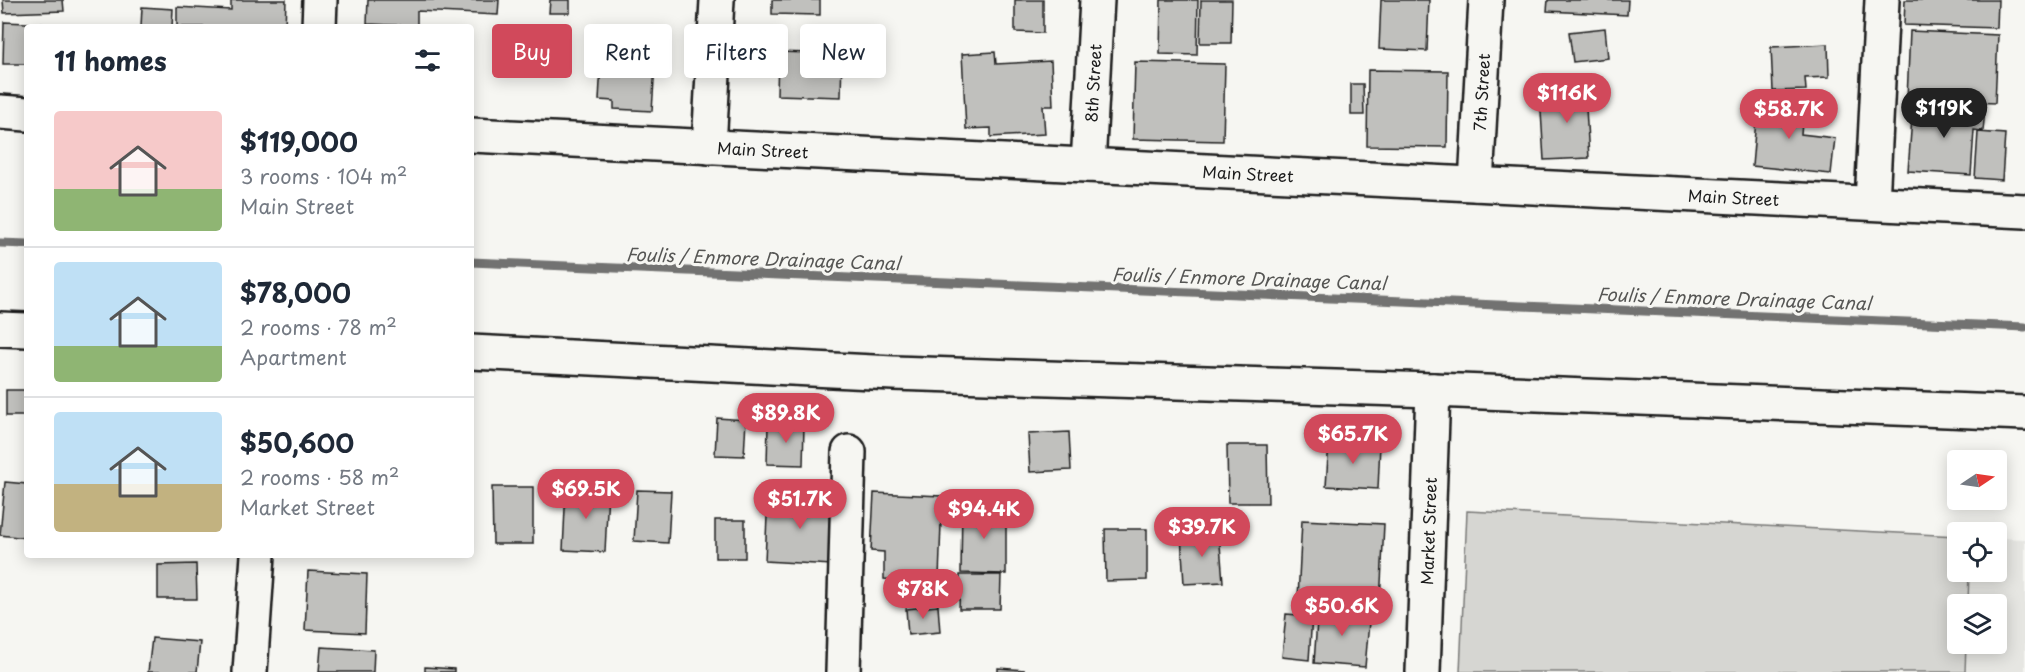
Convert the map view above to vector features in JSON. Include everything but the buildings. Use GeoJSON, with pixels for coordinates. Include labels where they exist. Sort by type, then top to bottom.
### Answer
{"type":"FeatureCollection","features":[{"type":"Feature","properties":{"kind":"street"},"geometry":{"type":"LineString","coordinates":[[319,24],[320,0]]}},
{"type":"Feature","properties":{"kind":"street"},"geometry":{"type":"LineString","coordinates":[[709,147],[717,0]]}},
{"type":"Feature","properties":{"kind":"street","name":"8th Street"},"geometry":{"type":"LineString","coordinates":[[1088,165],[1097,0]]}},
{"type":"Feature","properties":{"kind":"street","name":"7th Street"},"geometry":{"type":"LineString","coordinates":[[1476,184],[1486,0]]}},
{"type":"Feature","properties":{"kind":"street"},"geometry":{"type":"LineString","coordinates":[[1872,203],[1882,0]]}},
{"type":"Feature","properties":{"kind":"street"},"geometry":{"type":"LineString","coordinates":[[0,112],[24,114]]}},
{"type":"Feature","properties":{"kind":"street","name":"Main Street"},"geometry":{"type":"LineString","coordinates":[[474,135],[2025,211]]}},
{"type":"Feature","properties":{"kind":"street"},"geometry":{"type":"LineString","coordinates":[[0,329],[24,330]]}},
{"type":"Feature","properties":{"kind":"street"},"geometry":{"type":"LineString","coordinates":[[474,352],[893,373],[1433,390],[2025,413]]}},
{"type":"Feature","properties":{"kind":"street","name":"Market Street"},"geometry":{"type":"LineString","coordinates":[[1423,672],[1433,390]]}},
{"type":"Feature","properties":{"kind":"street"},"geometry":{"type":"LineString","coordinates":[[843,672],[849,452]]}},
{"type":"Feature","properties":{"kind":"street"},"geometry":{"type":"LineString","coordinates":[[250,672],[258,558]]}},
{"type":"Feature","properties":{"kind":"shaded area"},"geometry":{"type":"Polygon","coordinates":[[[1467,511],[1947,535],[1947,582],[1969,582],[1968,594],[1947,594],[1947,654],[1966,654],[1965,672],[1460,672],[1467,511]]]}},
{"type":"Feature","properties":{"kind":"shaded area"},"geometry":{"type":"Polygon","coordinates":[[[2007,538],[2025,539],[2025,672],[1965,672],[1966,654],[2007,654],[2007,594],[1968,594],[1969,582],[2007,582],[2007,538]]]}},
{"type":"Feature","properties":{"kind":"waterway","name":"Foulis / Enmore Drainage Canal"},"geometry":{"type":"LineString","coordinates":[[0,243],[24,244]]}},
{"type":"Feature","properties":{"kind":"waterway","name":"Foulis / Enmore Drainage Canal"},"geometry":{"type":"LineString","coordinates":[[474,262],[2025,327]]}}]}
